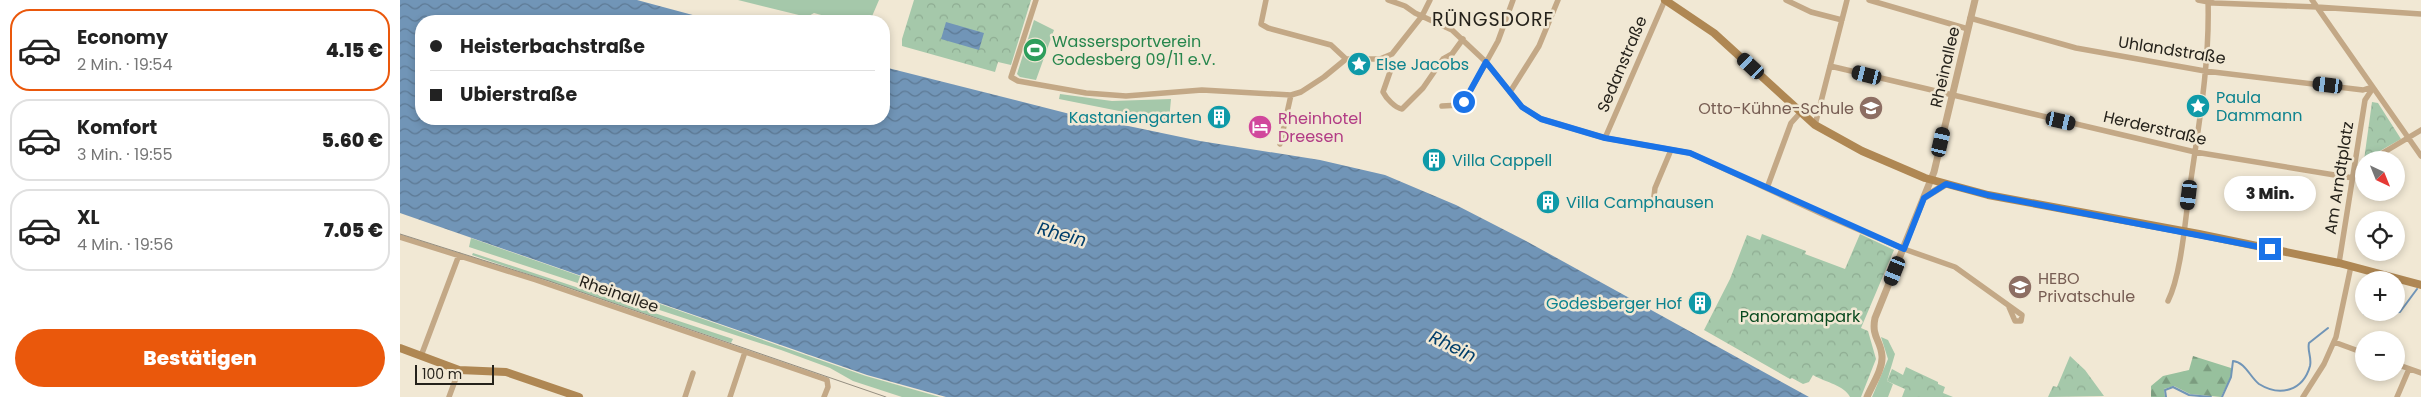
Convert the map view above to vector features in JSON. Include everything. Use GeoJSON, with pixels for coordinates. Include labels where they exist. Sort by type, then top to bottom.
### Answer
{"type":"FeatureCollection","features":[{"type":"Feature","properties":{"kind":"main road"},"geometry":{"type":"LineString","coordinates":[[1665,0],[1714,33],[1815,125],[1862,151],[1931,180],[1988,195],[2339,263],[2421,285]]}},
{"type":"Feature","properties":{"kind":"main road"},"geometry":{"type":"LineString","coordinates":[[400,348],[459,370],[506,372],[567,395],[579,397]]}},
{"type":"Feature","properties":{"kind":"street"},"geometry":{"type":"LineString","coordinates":[[1036,0],[1011,77],[1018,80],[1097,94],[1135,96],[1202,90],[1291,95],[1301,92],[1324,77],[1346,59],[1385,58],[1392,54],[1422,16],[1430,0]]}},
{"type":"Feature","properties":{"kind":"street"},"geometry":{"type":"LineString","coordinates":[[1266,0],[1261,24],[1268,28],[1331,45],[1346,59]]}},
{"type":"Feature","properties":{"kind":"street"},"geometry":{"type":"LineString","coordinates":[[1388,0],[1405,6],[1452,30],[1486,62],[1522,107],[1541,119],[1605,138],[1690,153],[1904,249],[1955,267],[2009,307]]}},
{"type":"Feature","properties":{"kind":"street"},"geometry":{"type":"LineString","coordinates":[[1442,106],[1460,105],[1464,102],[1498,41],[1513,0]]}},
{"type":"Feature","properties":{"kind":"street"},"geometry":{"type":"LineString","coordinates":[[1510,92],[1539,46],[1558,0]]}},
{"type":"Feature","properties":{"kind":"street","name":"Sedanstraße"},"geometry":{"type":"LineString","coordinates":[[1605,138],[1665,0]]}},
{"type":"Feature","properties":{"kind":"street"},"geometry":{"type":"LineString","coordinates":[[1786,0],[1810,12],[1842,20]]}},
{"type":"Feature","properties":{"kind":"street"},"geometry":{"type":"LineString","coordinates":[[1815,125],[1847,0]]}},
{"type":"Feature","properties":{"kind":"street"},"geometry":{"type":"LineString","coordinates":[[1869,0],[1968,29]]}},
{"type":"Feature","properties":{"kind":"street","name":"Rheinallee"},"geometry":{"type":"LineString","coordinates":[[1867,397],[1882,359],[1880,348],[1873,334],[1875,318],[1931,180],[1975,0]]}},
{"type":"Feature","properties":{"kind":"street"},"geometry":{"type":"LineString","coordinates":[[2198,0],[2421,14]]}},
{"type":"Feature","properties":{"kind":"street"},"geometry":{"type":"LineString","coordinates":[[2312,0],[2421,156]]}},
{"type":"Feature","properties":{"kind":"street"},"geometry":{"type":"LineString","coordinates":[[2168,301],[2184,232],[2195,152],[2205,71],[2208,1]]}},
{"type":"Feature","properties":{"kind":"street","name":"Uhlandstraße"},"geometry":{"type":"LineString","coordinates":[[1970,18],[2066,46],[2205,71],[2364,93],[2372,88]]}},
{"type":"Feature","properties":{"kind":"street"},"geometry":{"type":"LineString","coordinates":[[1385,58],[1390,72],[1383,92],[1386,98],[1396,107],[1402,109],[1423,88],[1443,59],[1452,54],[1463,39]]}},
{"type":"Feature","properties":{"kind":"street","name":"Herderstraße"},"geometry":{"type":"LineString","coordinates":[[1830,66],[2195,152],[2353,178]]}},
{"type":"Feature","properties":{"kind":"street","name":"Am Arndtplatz"},"geometry":{"type":"LineString","coordinates":[[2339,263],[2364,93]]}},
{"type":"Feature","properties":{"kind":"street"},"geometry":{"type":"LineString","coordinates":[[1280,144],[1291,95]]}},
{"type":"Feature","properties":{"kind":"street"},"geometry":{"type":"LineString","coordinates":[[1767,188],[1791,123],[1800,113]]}},
{"type":"Feature","properties":{"kind":"street"},"geometry":{"type":"LineString","coordinates":[[2386,151],[2421,130]]}},
{"type":"Feature","properties":{"kind":"street"},"geometry":{"type":"LineString","coordinates":[[1653,204],[1655,188],[1671,150]]}},
{"type":"Feature","properties":{"kind":"street"},"geometry":{"type":"LineString","coordinates":[[1924,198],[1946,184]]}},
{"type":"Feature","properties":{"kind":"street","name":"Rheinallee"},"geometry":{"type":"LineString","coordinates":[[400,236],[536,280],[827,380],[828,387],[824,397]]}},
{"type":"Feature","properties":{"kind":"street"},"geometry":{"type":"LineString","coordinates":[[421,356],[459,255]]}},
{"type":"Feature","properties":{"kind":"street"},"geometry":{"type":"LineString","coordinates":[[2303,397],[2324,364],[2334,342],[2351,266]]}},
{"type":"Feature","properties":{"kind":"street"},"geometry":{"type":"LineString","coordinates":[[2334,342],[2355,350]]}},
{"type":"Feature","properties":{"kind":"street"},"geometry":{"type":"LineString","coordinates":[[730,397],[745,352]]}},
{"type":"Feature","properties":{"kind":"street"},"geometry":{"type":"LineString","coordinates":[[2405,367],[2421,373]]}},
{"type":"Feature","properties":{"kind":"street"},"geometry":{"type":"LineString","coordinates":[[2397,397],[2409,369]]}},
{"type":"Feature","properties":{"kind":"street"},"geometry":{"type":"LineString","coordinates":[[450,397],[459,370]]}},
{"type":"Feature","properties":{"kind":"street"},"geometry":{"type":"LineString","coordinates":[[684,397],[693,374]]}},
{"type":"Feature","properties":{"kind":"green space"},"geometry":{"type":"Polygon","coordinates":[[[738,0],[879,0],[873,15],[821,15],[814,13],[810,15],[799,15],[738,0]]]}},
{"type":"Feature","properties":{"kind":"green space"},"geometry":{"type":"Polygon","coordinates":[[[914,0],[1031,0],[1011,65],[998,62],[995,72],[902,46],[902,39],[914,0]]]}},
{"type":"Feature","properties":{"kind":"green space","name":"Wassersportverein Godesberg 09/11 e.V."},"geometry":{"type":"Polygon","coordinates":[[[1034,20],[1054,30],[1036,80],[1020,77],[1017,74],[1034,20]]]}},
{"type":"Feature","properties":{"kind":"green space"},"geometry":{"type":"Polygon","coordinates":[[[1060,94],[1112,101],[1171,99],[1169,121],[1059,99],[1060,94]]]}},
{"type":"Feature","properties":{"kind":"green space"},"geometry":{"type":"Polygon","coordinates":[[[2372,102],[2378,103],[2401,139],[2380,151],[2365,151],[2372,102]]]}},
{"type":"Feature","properties":{"kind":"green space","name":"Panoramapark"},"geometry":{"type":"Polygon","coordinates":[[[1762,234],[1806,251],[1805,254],[1845,269],[1860,234],[1894,250],[1861,328],[1868,331],[1876,359],[1861,397],[1850,397],[1839,387],[1813,375],[1809,382],[1803,384],[1792,378],[1790,379],[1704,330],[1730,279],[1747,235],[1760,240],[1762,234]]]}},
{"type":"Feature","properties":{"kind":"green space"},"geometry":{"type":"Polygon","coordinates":[[[471,238],[866,376],[940,397],[902,397],[853,381],[830,368],[781,350],[469,247],[471,238]]]}},
{"type":"Feature","properties":{"kind":"green space"},"geometry":{"type":"Polygon","coordinates":[[[473,253],[733,339],[731,343],[472,255],[473,253]]]}},
{"type":"Feature","properties":{"kind":"green space"},"geometry":{"type":"Polygon","coordinates":[[[1881,337],[1888,340],[1895,354],[1887,381],[1893,384],[1888,397],[1872,397],[1888,359],[1881,337]]]}},
{"type":"Feature","properties":{"kind":"green space"},"geometry":{"type":"Polygon","coordinates":[[[2070,356],[2085,370],[2104,396],[2048,397],[2053,386],[2057,387],[2070,356]]]}},
{"type":"Feature","properties":{"kind":"green space"},"geometry":{"type":"Polygon","coordinates":[[[2193,356],[2231,368],[2231,376],[2221,397],[2190,394],[2174,386],[2164,389],[2165,397],[2151,397],[2151,386],[2163,376],[2189,370],[2193,356]]]}},
{"type":"Feature","properties":{"kind":"green space"},"geometry":{"type":"Polygon","coordinates":[[[1906,367],[1938,382],[1938,384],[1945,387],[1943,393],[1953,397],[1902,397],[1905,389],[1887,381],[1892,369],[1903,375],[1906,367]]]}},
{"type":"Feature","properties":{"kind":"water","name":"Rhein"},"geometry":{"type":"Polygon","coordinates":[[[400,0],[637,0],[693,15],[415,15],[415,125],[890,125],[890,69],[1066,113],[1200,141],[1320,160],[1385,175],[1456,205],[1526,241],[1809,397],[946,397],[867,375],[400,213],[400,0]]]}},
{"type":"Feature","properties":{"kind":"water"},"geometry":{"type":"Polygon","coordinates":[[[946,22],[984,33],[979,50],[941,39],[946,22]]]}},
{"type":"Feature","properties":{"kind":"waterway"},"geometry":{"type":"LineString","coordinates":[[2405,305],[2417,289]]}},
{"type":"Feature","properties":{"kind":"waterway"},"geometry":{"type":"LineString","coordinates":[[2222,397],[2231,377],[2233,361],[2241,364],[2259,384],[2267,388],[2283,391],[2296,386],[2307,374],[2310,366],[2309,343],[2328,328]]}},
{"type":"Feature","properties":{"kind":"waterway"},"geometry":{"type":"LineString","coordinates":[[2166,397],[2165,390],[2173,387],[2189,395],[2211,397]]}},
{"type":"Feature","properties":{"kind":"tram line"},"geometry":{"type":"LineString","coordinates":[[400,234],[549,281],[886,397]]}},
{"type":"Feature","properties":{"kind":"place","name":"Wassersportverein Godesberg 09/11 e.V."},"geometry":{"type":"Point","coordinates":[1035,50]}},
{"type":"Feature","properties":{"kind":"place","name":"Else Jacobs"},"geometry":{"type":"Point","coordinates":[1359,64]}},
{"type":"Feature","properties":{"kind":"place","name":"Paula Dammann"},"geometry":{"type":"Point","coordinates":[2198,106]}},
{"type":"Feature","properties":{"kind":"place","name":"Otto-Kühne-Schule"},"geometry":{"type":"Point","coordinates":[1871,108]}},
{"type":"Feature","properties":{"kind":"place","name":"Kastaniengarten"},"geometry":{"type":"Point","coordinates":[1219,117]}},
{"type":"Feature","properties":{"kind":"place","name":"Rheinhotel Dreesen"},"geometry":{"type":"Point","coordinates":[1260,127]}},
{"type":"Feature","properties":{"kind":"place","name":"Villa Cappell"},"geometry":{"type":"Point","coordinates":[1434,160]}},
{"type":"Feature","properties":{"kind":"place","name":"Villa Camphausen"},"geometry":{"type":"Point","coordinates":[1548,202]}},
{"type":"Feature","properties":{"kind":"place","name":"HEBO Privatschule"},"geometry":{"type":"Point","coordinates":[2020,287]}},
{"type":"Feature","properties":{"kind":"place","name":"Godesberger Hof"},"geometry":{"type":"Point","coordinates":[1700,303]}},
{"type":"Feature","properties":{"kind":"district","name":"RÜNGSDORF"},"geometry":{"type":"Point","coordinates":[1493,19]}},
{"type":"Feature","properties":{"kind":"route"},"geometry":{"type":"LineString","coordinates":[[1464,102],[1486,62],[1522,107],[1541,119],[1563,128],[1605,138],[1690,153],[1822,214],[1904,249],[1924,198],[1946,184],[1988,195],[2270,249]]}}]}
